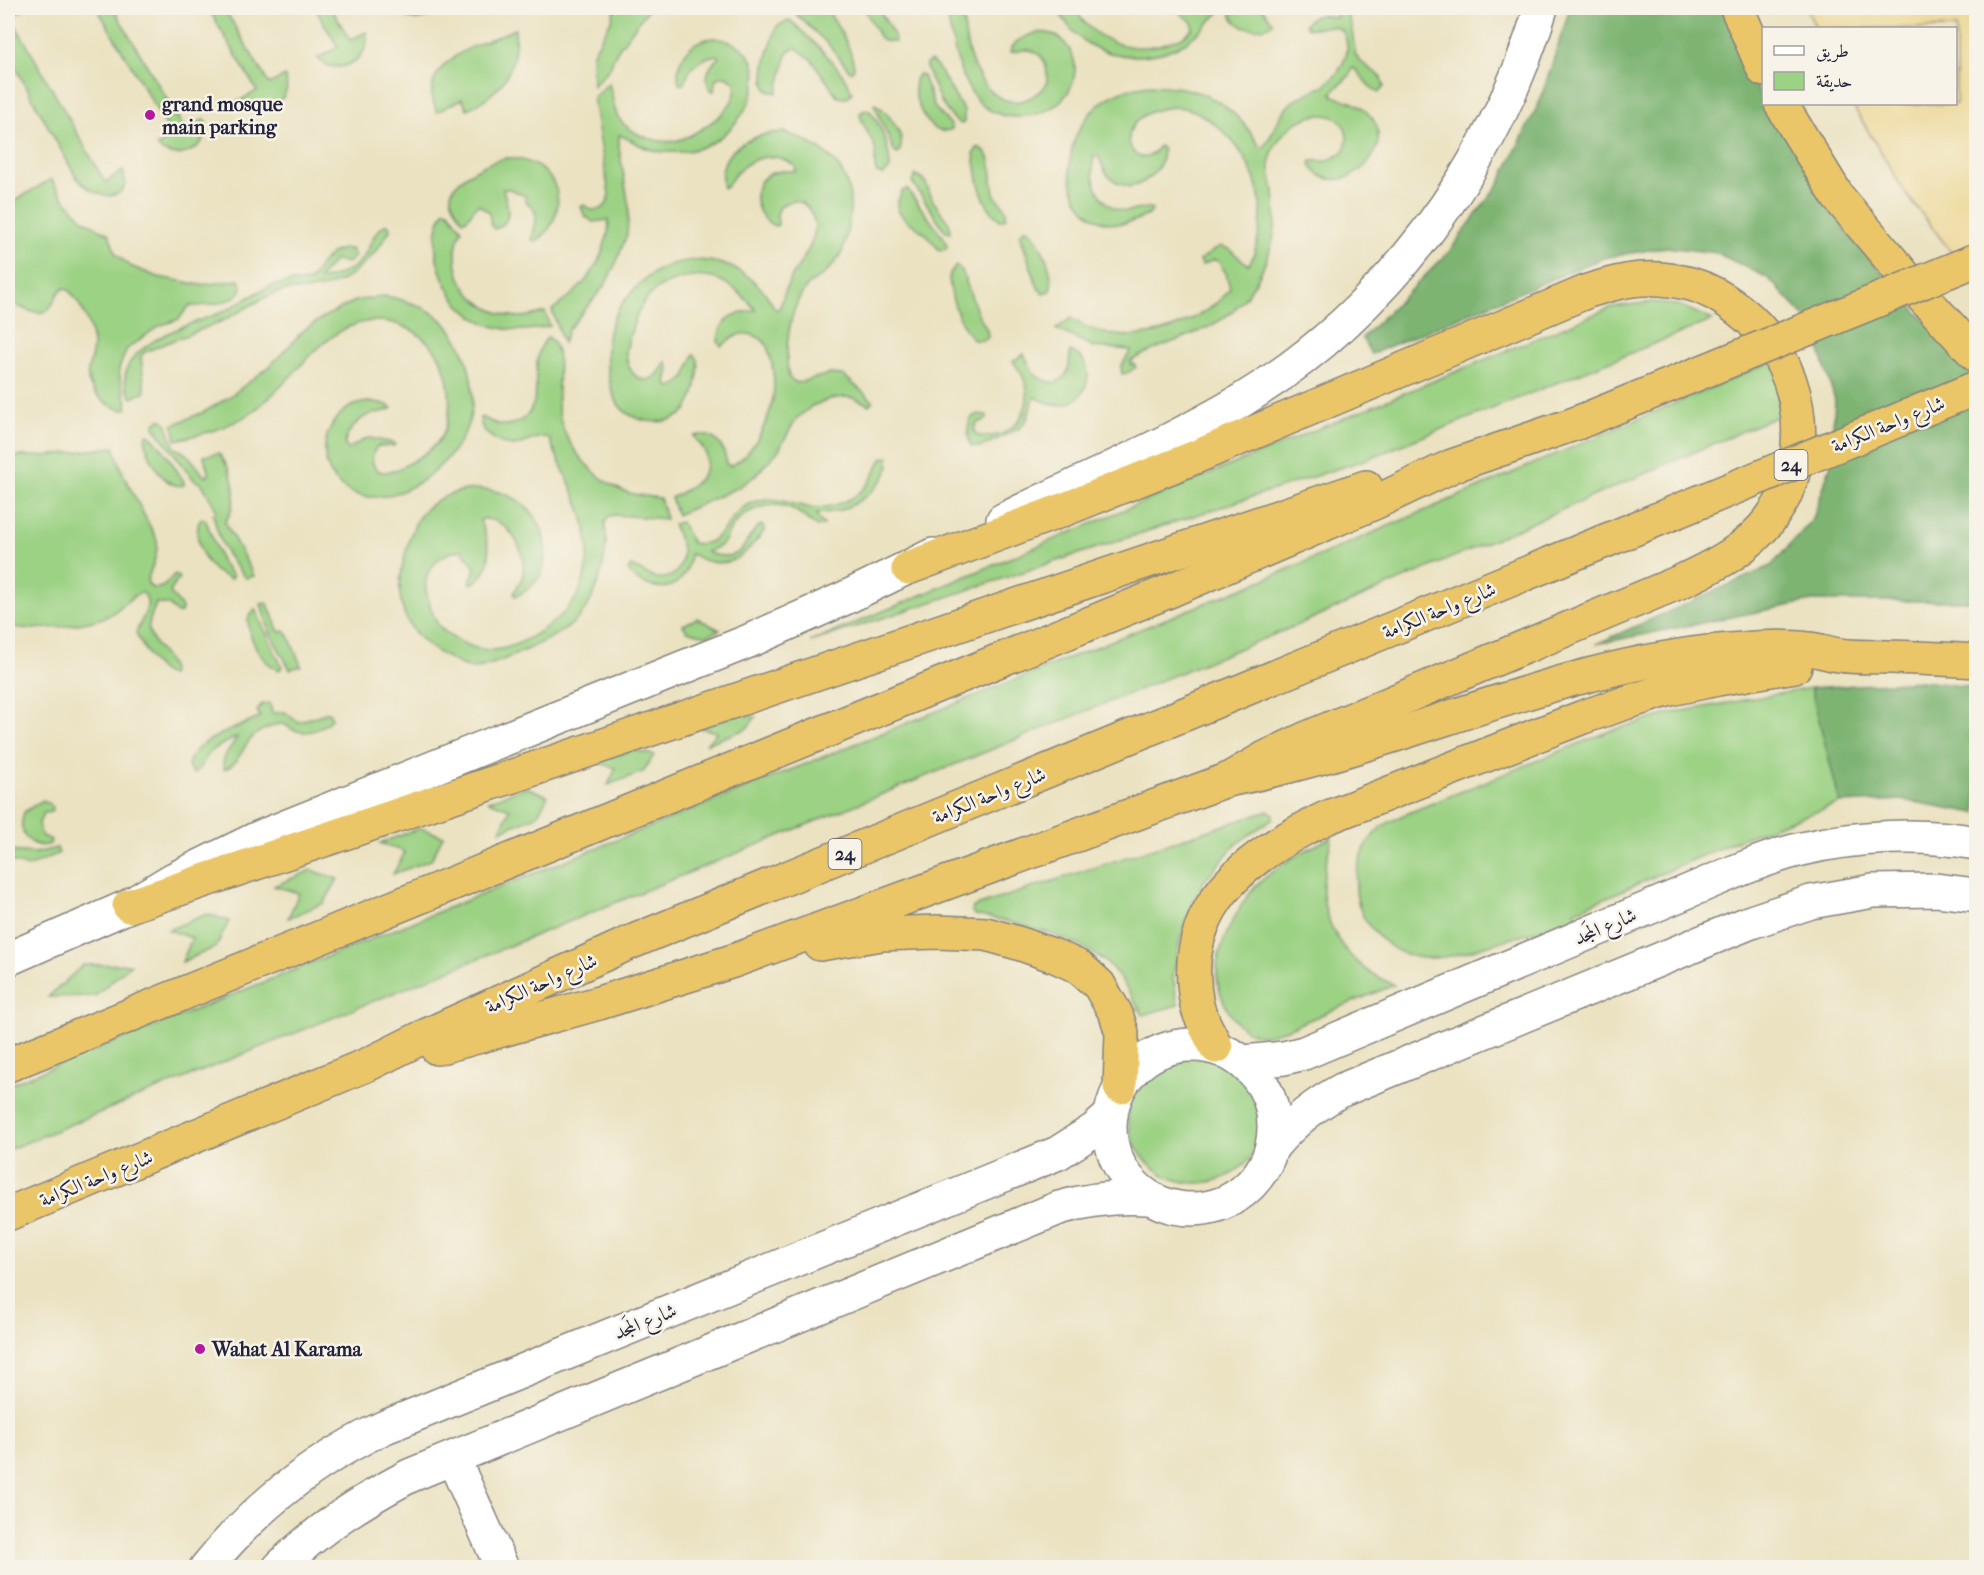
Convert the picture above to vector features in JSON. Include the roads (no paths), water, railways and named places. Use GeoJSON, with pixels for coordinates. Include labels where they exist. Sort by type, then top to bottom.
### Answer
{"type":"FeatureCollection","features":[{"type":"Feature","properties":{"kind":"highway"},"geometry":{"type":"LineString","coordinates":[[1737,8],[1762,65]]}},
{"type":"Feature","properties":{"kind":"highway"},"geometry":{"type":"LineString","coordinates":[[1782,105],[1838,197],[1919,293],[1977,355]]}},
{"type":"Feature","properties":{"kind":"highway"},"geometry":{"type":"LineString","coordinates":[[1842,314],[1977,251]]}},
{"type":"Feature","properties":{"kind":"highway"},"geometry":{"type":"LineString","coordinates":[[8,1065],[1158,596],[1374,503],[1452,466],[1577,423],[1977,260]]}},
{"type":"Feature","properties":{"kind":"highway"},"geometry":{"type":"LineString","coordinates":[[908,568],[1198,456],[1588,291],[1622,280],[1657,278],[1693,284],[1725,299],[1754,321],[1776,349],[1791,381],[1799,416],[1798,452],[1788,486],[1771,518],[1747,544],[1718,564],[1307,738],[1265,758],[1227,780]]}},
{"type":"Feature","properties":{"kind":"highway","name":"شارع واحة الكرامة"},"geometry":{"type":"LineString","coordinates":[[8,1214],[371,1063],[630,943],[1977,388]]}},
{"type":"Feature","properties":{"kind":"highway"},"geometry":{"type":"LineString","coordinates":[[129,906],[1327,499],[1408,475],[1452,466]]}},
{"type":"Feature","properties":{"kind":"highway"},"geometry":{"type":"LineString","coordinates":[[371,1063],[429,1051],[599,1003],[733,961],[1227,780],[1314,760],[1585,676],[1642,663],[1709,652],[1764,649],[1808,649],[1841,656],[1977,661]]}},
{"type":"Feature","properties":{"kind":"highway"},"geometry":{"type":"LineString","coordinates":[[1230,1055],[1198,1008],[1193,973],[1197,941],[1207,914],[1221,891],[1246,866],[1272,847],[1326,818],[1614,706],[1699,683],[1841,656]]}},
{"type":"Feature","properties":{"kind":"highway"},"geometry":{"type":"LineString","coordinates":[[733,961],[882,934],[937,932],[986,934],[1055,956],[1079,967],[1099,985],[1116,1014],[1122,1033],[1115,1101]]}},
{"type":"Feature","properties":{"kind":"highway"},"geometry":{"type":"LineString","coordinates":[[8,1237],[90,1181]]}},
{"type":"Feature","properties":{"kind":"street"},"geometry":{"type":"LineString","coordinates":[[8,959],[129,906],[174,879],[258,838],[749,640],[845,598],[1066,488],[1190,430],[1240,402],[1283,373],[1324,341],[1370,298],[1439,217],[1469,171],[1496,122],[1516,80],[1541,8]]}},
{"type":"Feature","properties":{"kind":"street","name":"شارع المَجد"},"geometry":{"type":"LineString","coordinates":[[1230,1055],[1274,1060],[1304,1053],[1756,863],[1802,849],[1855,840],[1912,838],[1977,843]]}},
{"type":"Feature","properties":{"kind":"street"},"geometry":{"type":"LineString","coordinates":[[1273,1146],[1303,1114],[1342,1090],[1751,922],[1811,902],[1873,891],[1936,890],[1977,895]]}},
{"type":"Feature","properties":{"kind":"street"},"geometry":{"type":"LineString","coordinates":[[1194,1044],[1230,1055],[1257,1075],[1267,1091],[1273,1109],[1275,1127],[1273,1146],[1267,1162],[1258,1177],[1243,1192],[1224,1203],[1203,1209],[1181,1209],[1149,1198],[1131,1182],[1118,1162],[1111,1139],[1115,1101],[1134,1069],[1151,1055],[1172,1047],[1194,1044]]}},
{"type":"Feature","properties":{"kind":"street","name":"شارع المَجد"},"geometry":{"type":"LineString","coordinates":[[206,1568],[256,1513],[301,1476],[350,1444],[385,1427],[1058,1153],[1094,1130],[1115,1101]]}},
{"type":"Feature","properties":{"kind":"street"},"geometry":{"type":"LineString","coordinates":[[279,1568],[328,1525],[367,1498],[409,1476],[1059,1208],[1103,1198],[1126,1196],[1149,1198]]}},
{"type":"Feature","properties":{"kind":"street"},"geometry":{"type":"LineString","coordinates":[[453,1458],[502,1568]]}},
{"type":"Feature","properties":{"kind":"place","name":"grand mosque main parking"},"geometry":{"type":"Point","coordinates":[150,115]}},
{"type":"Feature","properties":{"kind":"place","name":"Wahat Al Karama"},"geometry":{"type":"Point","coordinates":[200,1349]}}]}
